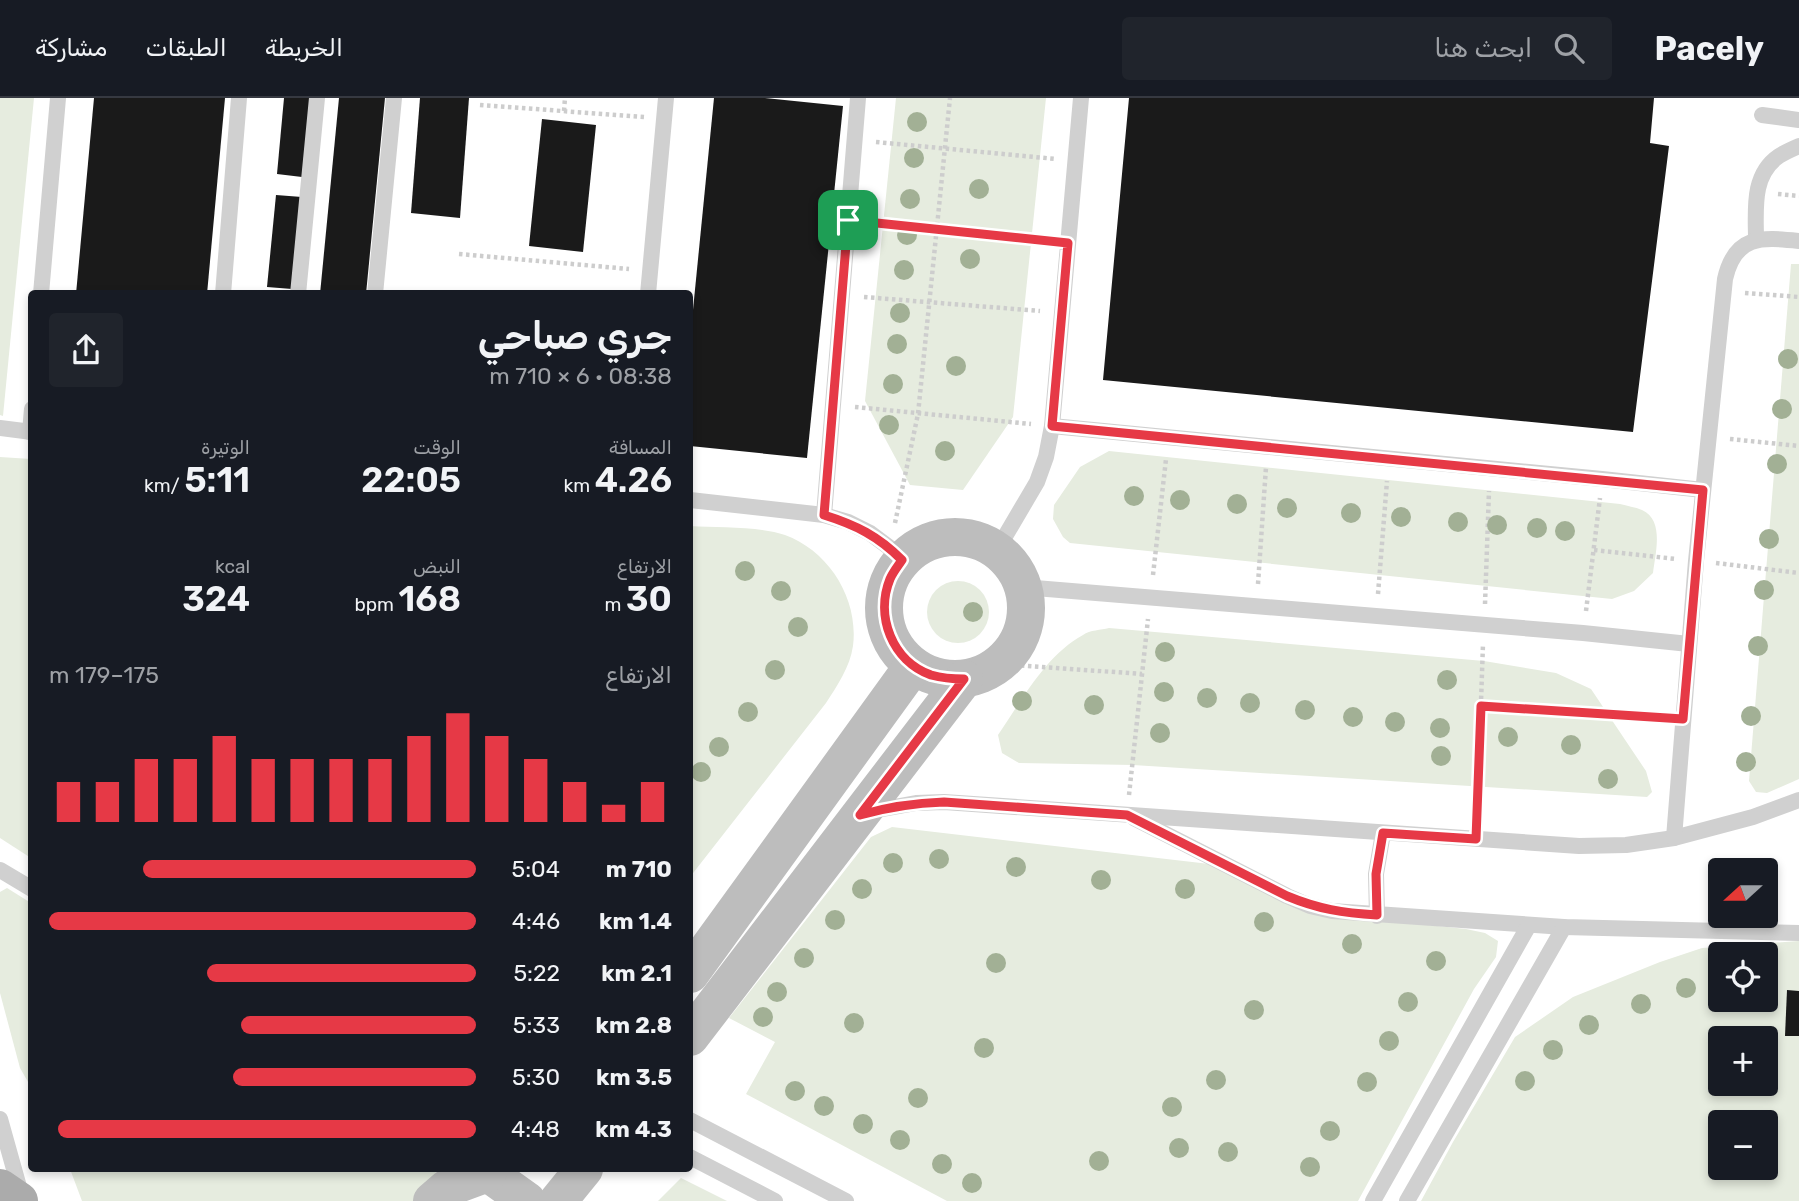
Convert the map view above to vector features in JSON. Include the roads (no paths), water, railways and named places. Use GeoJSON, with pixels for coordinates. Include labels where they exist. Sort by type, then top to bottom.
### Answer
{"type":"FeatureCollection","features":[{"type":"Feature","properties":{"kind":"main road"},"geometry":{"type":"LineString","coordinates":[[0,1188],[21,1201]]}},
{"type":"Feature","properties":{"kind":"street"},"geometry":{"type":"LineString","coordinates":[[947,537],[964,537],[997,550],[1008,560],[1023,587],[1026,608],[1023,629],[1014,648],[1000,664],[983,674],[964,679],[946,679],[913,666],[899,652],[889,635],[884,615],[885,596],[896,554],[947,537]]}},
{"type":"Feature","properties":{"kind":"street"},"geometry":{"type":"LineString","coordinates":[[693,970],[913,666]]}},
{"type":"Feature","properties":{"kind":"street"},"geometry":{"type":"LineString","coordinates":[[693,1033],[964,679]]}},
{"type":"Feature","properties":{"kind":"street"},"geometry":{"type":"LineString","coordinates":[[558,1201],[582,1172]]}},
{"type":"Feature","properties":{"kind":"street"},"geometry":{"type":"LineString","coordinates":[[460,1201],[485,1178]]}},
{"type":"Feature","properties":{"kind":"street"},"geometry":{"type":"LineString","coordinates":[[432,1201],[447,1188],[485,1178],[527,1201]]}},
{"type":"Feature","properties":{"kind":"lane"},"geometry":{"type":"LineString","coordinates":[[41,290],[58,98]]}},
{"type":"Feature","properties":{"kind":"lane"},"geometry":{"type":"LineString","coordinates":[[223,290],[239,98]]}},
{"type":"Feature","properties":{"kind":"lane"},"geometry":{"type":"LineString","coordinates":[[298,290],[317,98]]}},
{"type":"Feature","properties":{"kind":"lane"},"geometry":{"type":"LineString","coordinates":[[375,290],[394,98]]}},
{"type":"Feature","properties":{"kind":"lane"},"geometry":{"type":"LineString","coordinates":[[648,290],[666,98]]}},
{"type":"Feature","properties":{"kind":"lane"},"geometry":{"type":"LineString","coordinates":[[824,515],[858,98]]}},
{"type":"Feature","properties":{"kind":"lane"},"geometry":{"type":"LineString","coordinates":[[997,550],[1037,482],[1046,457],[1052,426],[1081,98]]}},
{"type":"Feature","properties":{"kind":"lane"},"geometry":{"type":"LineString","coordinates":[[1762,115],[1799,120]]}},
{"type":"Feature","properties":{"kind":"lane"},"geometry":{"type":"LineString","coordinates":[[1756,240],[1756,192],[1760,179],[1777,157],[1799,146]]}},
{"type":"Feature","properties":{"kind":"lane"},"geometry":{"type":"LineString","coordinates":[[1674,838],[1696,561],[1723,291],[1728,265],[1737,252],[1756,240],[1768,237],[1799,241]]}},
{"type":"Feature","properties":{"kind":"lane"},"geometry":{"type":"LineString","coordinates":[[1052,426],[1703,490]]}},
{"type":"Feature","properties":{"kind":"lane"},"geometry":{"type":"LineString","coordinates":[[0,428],[28,432]]}},
{"type":"Feature","properties":{"kind":"lane"},"geometry":{"type":"LineString","coordinates":[[693,500],[824,515],[848,522],[870,533],[896,554]]}},
{"type":"Feature","properties":{"kind":"lane"},"geometry":{"type":"LineString","coordinates":[[1023,587],[1689,644]]}},
{"type":"Feature","properties":{"kind":"lane"},"geometry":{"type":"LineString","coordinates":[[860,815],[887,807],[944,802],[1579,846],[1626,845],[1674,838],[1742,821],[1799,800]]}},
{"type":"Feature","properties":{"kind":"lane"},"geometry":{"type":"LineString","coordinates":[[1127,815],[1287,896],[1310,906],[1332,911],[1564,927],[1799,933]]}},
{"type":"Feature","properties":{"kind":"lane"},"geometry":{"type":"LineString","coordinates":[[1377,915],[1376,874],[1383,833]]}},
{"type":"Feature","properties":{"kind":"lane"},"geometry":{"type":"LineString","coordinates":[[0,870],[28,887]]}},
{"type":"Feature","properties":{"kind":"lane"},"geometry":{"type":"LineString","coordinates":[[1373,1201],[1529,925]]}},
{"type":"Feature","properties":{"kind":"lane"},"geometry":{"type":"LineString","coordinates":[[1407,1201],[1564,927]]}},
{"type":"Feature","properties":{"kind":"lane"},"geometry":{"type":"LineString","coordinates":[[0,1119],[21,1201]]}},
{"type":"Feature","properties":{"kind":"lane"},"geometry":{"type":"LineString","coordinates":[[693,1122],[846,1201]]}},
{"type":"Feature","properties":{"kind":"lane"},"geometry":{"type":"LineString","coordinates":[[693,1159],[775,1201]]}}]}
